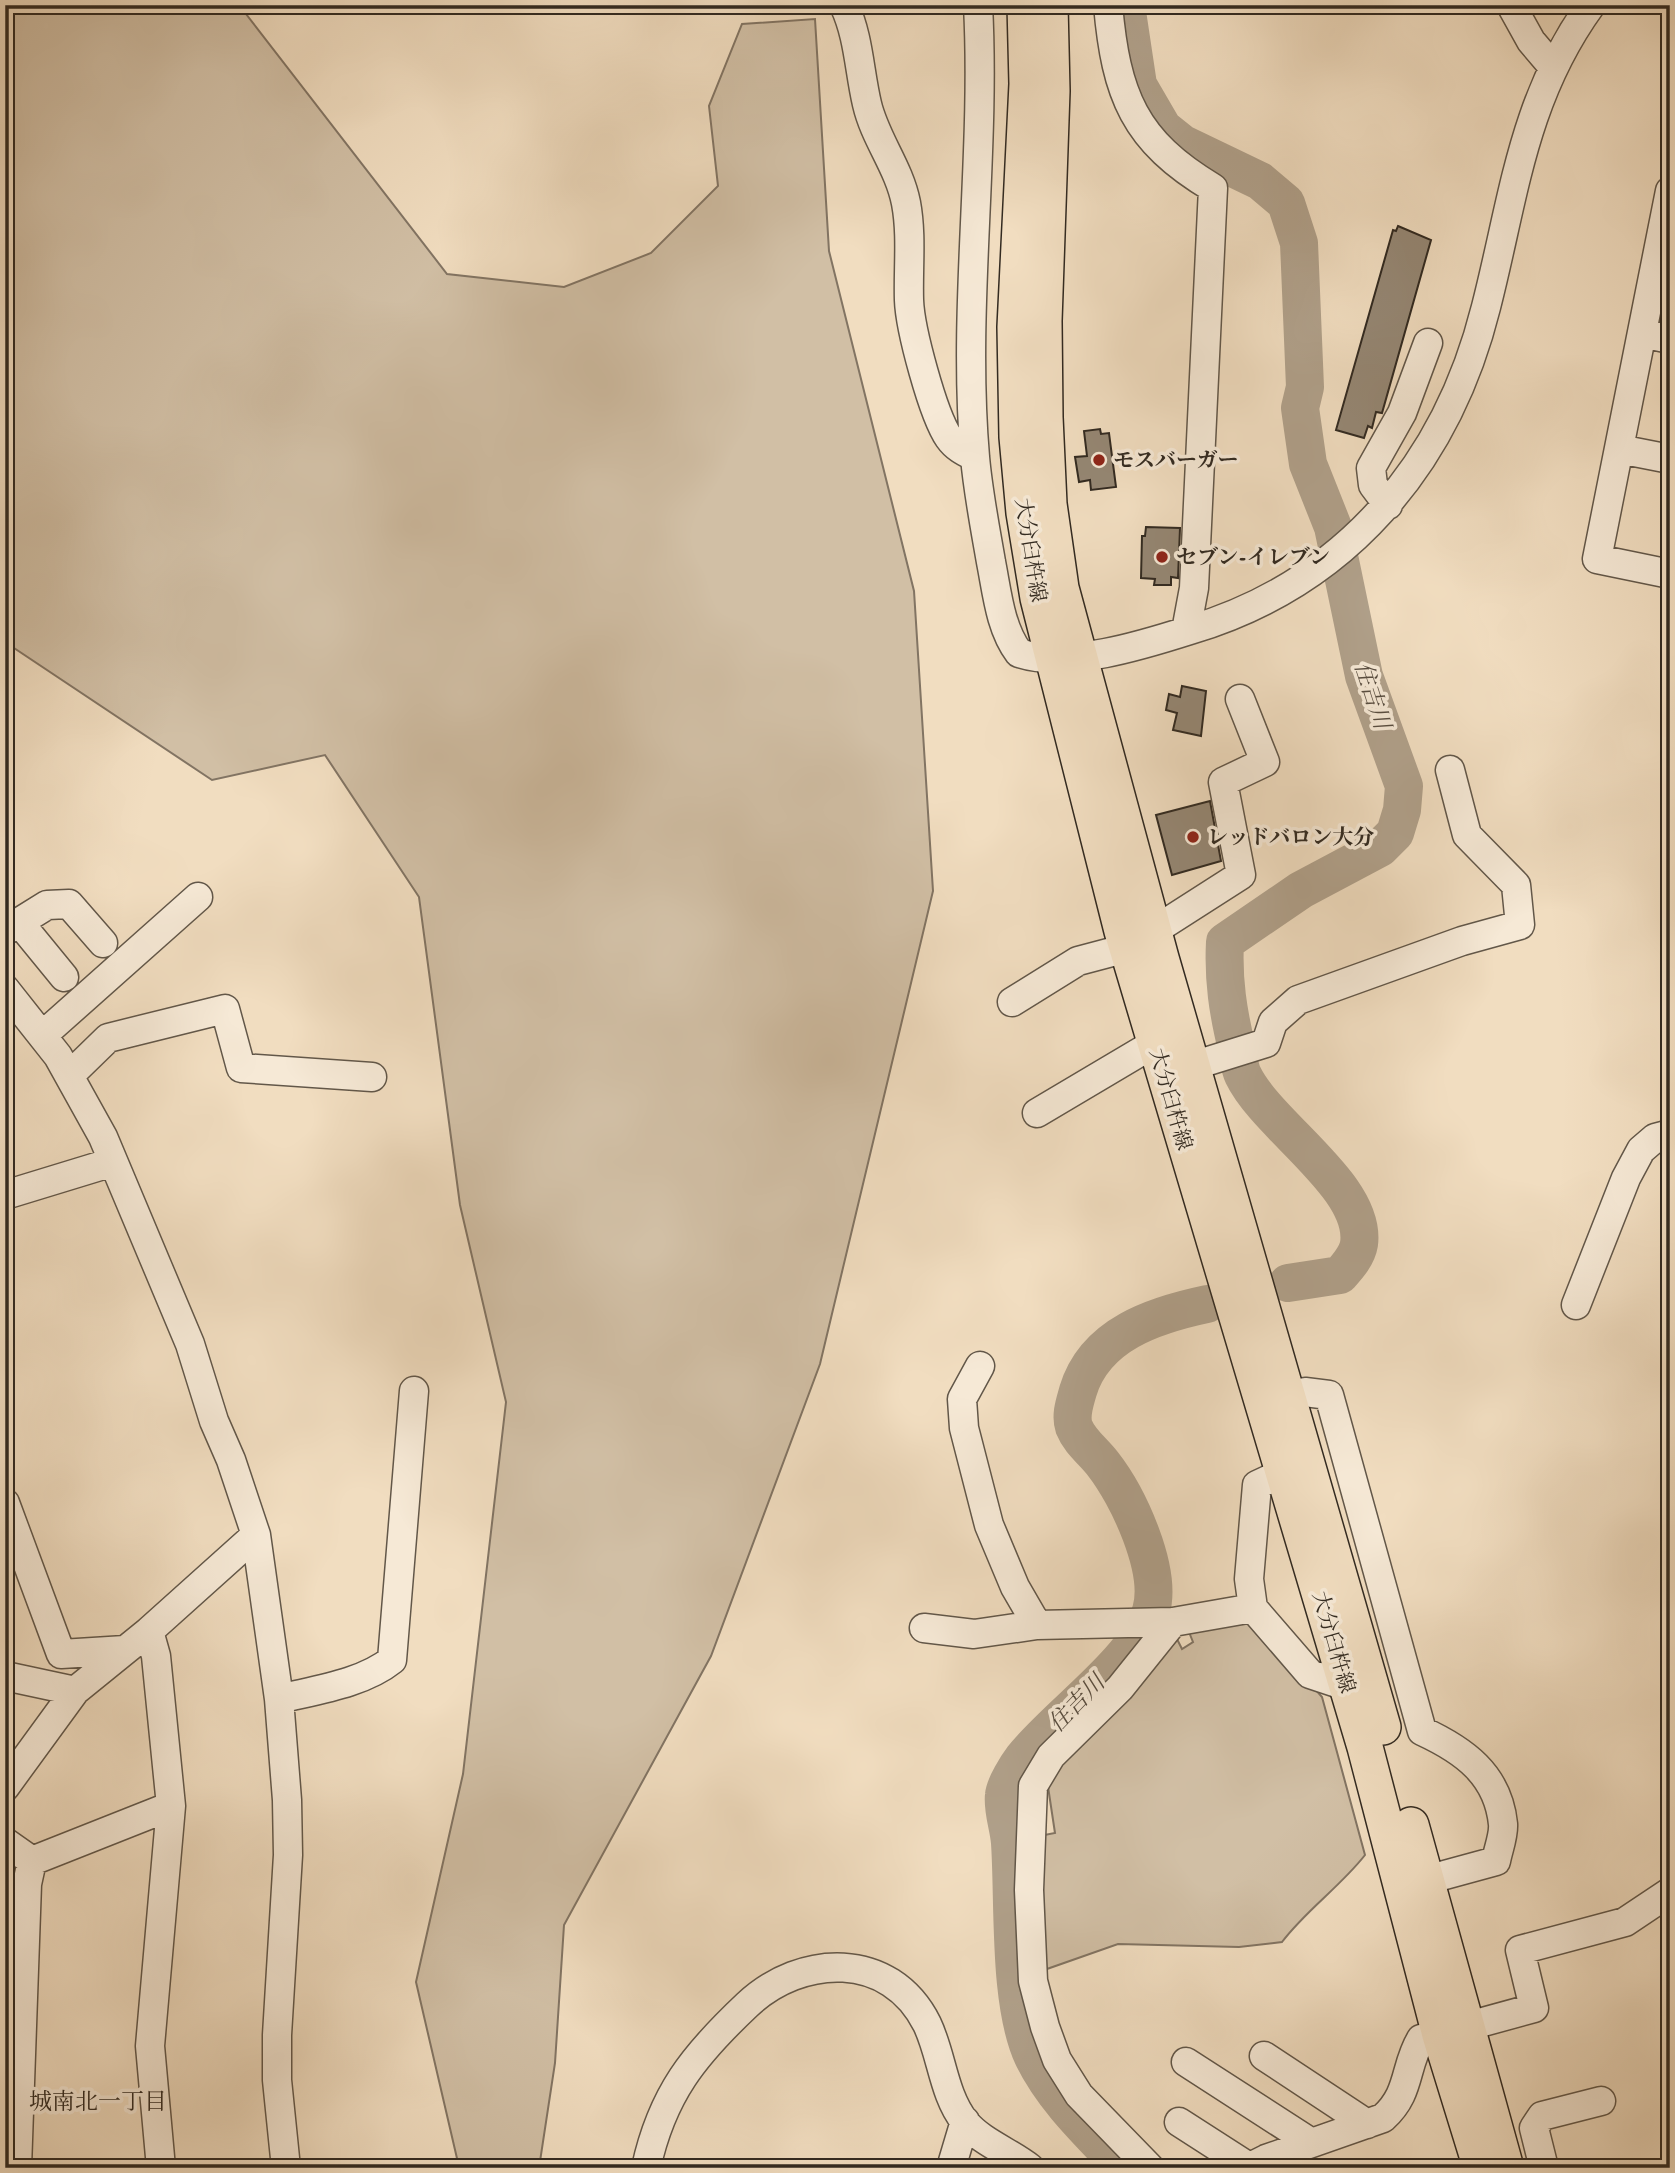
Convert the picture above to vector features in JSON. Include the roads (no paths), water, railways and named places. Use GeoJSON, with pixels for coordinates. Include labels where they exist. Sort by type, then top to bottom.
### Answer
{"type":"FeatureCollection","features":[{"type":"Feature","properties":{"kind":"main road","name":"大分臼杵線"},"geometry":{"type":"LineString","coordinates":[[1025,5],[1027,84],[1015,327],[1017,437],[1031,557],[1065,657],[1141,939],[1184,1060],[1276,1399],[1414,1883],[1453,2030],[1480,2168]]}},
{"type":"Feature","properties":{"kind":"main road","name":"大分臼杵線"},"geometry":{"type":"LineString","coordinates":[[1050,5],[1052,90],[1044,321],[1048,480],[1061,588],[1065,657]]}},
{"type":"Feature","properties":{"kind":"main road","name":"大分臼杵線"},"geometry":{"type":"LineString","coordinates":[[1296,1466],[1346,1686],[1414,1883]]}},
{"type":"Feature","properties":{"kind":"main road","name":"大分臼杵線"},"geometry":{"type":"LineString","coordinates":[[1453,2030],[1506,2168]]}},
{"type":"Feature","properties":{"kind":"street"},"geometry":{"type":"LineString","coordinates":[[844,5],[855,29],[867,106],[898,172],[906,205],[910,247],[909,302],[934,402],[948,438],[960,450],[975,457]]}},
{"type":"Feature","properties":{"kind":"street"},"geometry":{"type":"LineString","coordinates":[[978,5],[980,124],[972,362],[975,457],[998,597],[1009,638],[1019,653],[1065,657],[1186,631],[1264,602],[1322,564],[1388,505],[1440,432],[1469,366],[1487,306],[1515,171],[1526,133],[1553,66],[1591,5]]}},
{"type":"Feature","properties":{"kind":"street"},"geometry":{"type":"LineString","coordinates":[[1108,5],[1112,50],[1126,98],[1145,135],[1179,168],[1213,188],[1194,587],[1186,631]]}},
{"type":"Feature","properties":{"kind":"street"},"geometry":{"type":"LineString","coordinates":[[1511,5],[1531,41],[1553,66]]}},
{"type":"Feature","properties":{"kind":"street"},"geometry":{"type":"LineString","coordinates":[[1668,210],[1597,559],[1670,574]]}},
{"type":"Feature","properties":{"kind":"street"},"geometry":{"type":"LineString","coordinates":[[1642,333],[1670,339]]}},
{"type":"Feature","properties":{"kind":"street"},"geometry":{"type":"LineString","coordinates":[[1388,505],[1373,485],[1371,468],[1402,413],[1428,343]]}},
{"type":"Feature","properties":{"kind":"street"},"geometry":{"type":"LineString","coordinates":[[1619,449],[1670,459]]}},
{"type":"Feature","properties":{"kind":"street"},"geometry":{"type":"LineString","coordinates":[[1012,1002],[1078,961],[1141,939],[1241,875],[1223,782],[1265,762],[1240,699]]}},
{"type":"Feature","properties":{"kind":"street"},"geometry":{"type":"LineString","coordinates":[[1037,1113],[1184,1060],[1254,1048],[1266,1043],[1273,1023],[1298,1000],[1462,941],[1520,925],[1516,884],[1466,835],[1450,770]]}},
{"type":"Feature","properties":{"kind":"street"},"geometry":{"type":"LineString","coordinates":[[44,1034],[198,897]]}},
{"type":"Feature","properties":{"kind":"street"},"geometry":{"type":"LineString","coordinates":[[64,976],[12,926],[47,905],[69,904],[103,943]]}},
{"type":"Feature","properties":{"kind":"street"},"geometry":{"type":"LineString","coordinates":[[6,992],[44,1034],[70,1075],[113,1162],[190,1344],[214,1421],[231,1460],[256,1535],[279,1699],[288,1856],[277,2035],[277,2080],[286,2168]]}},
{"type":"Feature","properties":{"kind":"street"},"geometry":{"type":"LineString","coordinates":[[70,1075],[108,1038],[225,1009],[241,1068],[372,1077]]}},
{"type":"Feature","properties":{"kind":"street"},"geometry":{"type":"LineString","coordinates":[[1576,1305],[1626,1178],[1641,1150],[1655,1138],[1670,1134]]}},
{"type":"Feature","properties":{"kind":"street"},"geometry":{"type":"LineString","coordinates":[[5,1195],[113,1162]]}},
{"type":"Feature","properties":{"kind":"street"},"geometry":{"type":"LineString","coordinates":[[980,1366],[962,1399],[964,1427],[989,1525],[1015,1587],[1037,1625]]}},
{"type":"Feature","properties":{"kind":"street"},"geometry":{"type":"LineString","coordinates":[[279,1699],[329,1687],[382,1668],[392,1660],[414,1391]]}},
{"type":"Feature","properties":{"kind":"street"},"geometry":{"type":"LineString","coordinates":[[1276,1399],[1305,1391],[1329,1395],[1422,1731],[1459,1748],[1492,1785],[1503,1825],[1496,1861],[1414,1883]]}},
{"type":"Feature","properties":{"kind":"street"},"geometry":{"type":"LineString","coordinates":[[1296,1466],[1256,1485],[1249,1579],[1253,1608],[1310,1674],[1346,1686]]}},
{"type":"Feature","properties":{"kind":"street"},"geometry":{"type":"LineString","coordinates":[[5,1503],[61,1654],[125,1650]]}},
{"type":"Feature","properties":{"kind":"street"},"geometry":{"type":"LineString","coordinates":[[5,1787],[75,1691],[149,1631],[256,1535]]}},
{"type":"Feature","properties":{"kind":"street"},"geometry":{"type":"LineString","coordinates":[[924,1628],[974,1634],[1037,1625],[1167,1622],[1253,1608]]}},
{"type":"Feature","properties":{"kind":"street"},"geometry":{"type":"LineString","coordinates":[[1150,2168],[1079,2095],[1057,2060],[1033,1981],[1029,1890],[1033,1786],[1051,1756],[1120,1688],[1167,1622]]}},
{"type":"Feature","properties":{"kind":"street"},"geometry":{"type":"LineString","coordinates":[[149,1631],[156,1656],[171,1806],[150,2046],[161,2168]]}},
{"type":"Feature","properties":{"kind":"street"},"geometry":{"type":"LineString","coordinates":[[5,1676],[75,1691]]}},
{"type":"Feature","properties":{"kind":"street"},"geometry":{"type":"LineString","coordinates":[[32,1861],[171,1806]]}},
{"type":"Feature","properties":{"kind":"street"},"geometry":{"type":"LineString","coordinates":[[5,1842],[32,1861]]}},
{"type":"Feature","properties":{"kind":"street"},"geometry":{"type":"LineString","coordinates":[[18,2168],[27,1884],[32,1861]]}},
{"type":"Feature","properties":{"kind":"street"},"geometry":{"type":"LineString","coordinates":[[1179,2122],[1249,2167],[1310,2142],[1383,2118],[1395,2108],[1406,2088],[1413,2052],[1421,2039],[1534,2008],[1520,1950],[1625,1922],[1670,1892]]}},
{"type":"Feature","properties":{"kind":"street"},"geometry":{"type":"LineString","coordinates":[[646,2168],[660,2116],[699,2051],[762,1991],[791,1975],[822,1966],[868,1972],[896,1988],[915,2004],[934,2040],[954,2104],[965,2122],[1030,2168]]}},
{"type":"Feature","properties":{"kind":"street"},"geometry":{"type":"LineString","coordinates":[[1265,2056],[1367,2124]]}},
{"type":"Feature","properties":{"kind":"street"},"geometry":{"type":"LineString","coordinates":[[1186,2062],[1310,2142]]}},
{"type":"Feature","properties":{"kind":"street"},"geometry":{"type":"LineString","coordinates":[[1544,2168],[1534,2128],[1542,2116],[1601,2101]]}},
{"type":"Feature","properties":{"kind":"street"},"geometry":{"type":"LineString","coordinates":[[951,2168],[965,2122]]}},
{"type":"Feature","properties":{"kind":"waterway","name":"住吉川"},"geometry":{"type":"LineString","coordinates":[[1126,5],[1138,85],[1163,128],[1183,144],[1260,181],[1286,203],[1299,243],[1305,387],[1300,408],[1308,464],[1333,527],[1364,676],[1404,786],[1402,810],[1395,833],[1380,848],[1301,890],[1225,942],[1227,996],[1243,1075],[1255,1095],[1332,1179],[1348,1200],[1357,1222],[1358,1248],[1352,1261],[1340,1275],[1288,1283]]}},
{"type":"Feature","properties":{"kind":"waterway","name":"住吉川"},"geometry":{"type":"LineString","coordinates":[[1123,2168],[1051,2088],[1033,2057],[1025,2035],[1016,1982],[1010,1843],[1004,1795],[1023,1758],[1112,1669],[1143,1630],[1151,1611],[1152,1575],[1141,1534],[1113,1478],[1074,1427],[1073,1413],[1086,1371],[1098,1355],[1129,1330],[1167,1314],[1207,1304]]}},
{"type":"Feature","properties":{"kind":"place","name":"モスバーガー"},"geometry":{"type":"Point","coordinates":[1099,460]}},
{"type":"Feature","properties":{"kind":"place","name":"セブン-イレブン"},"geometry":{"type":"Point","coordinates":[1162,557]}},
{"type":"Feature","properties":{"kind":"place","name":"レッドバロン大分"},"geometry":{"type":"Point","coordinates":[1193,837]}},
{"type":"Feature","properties":{"kind":"district","name":"城南北一丁目"},"geometry":{"type":"Point","coordinates":[98,2101]}}]}
